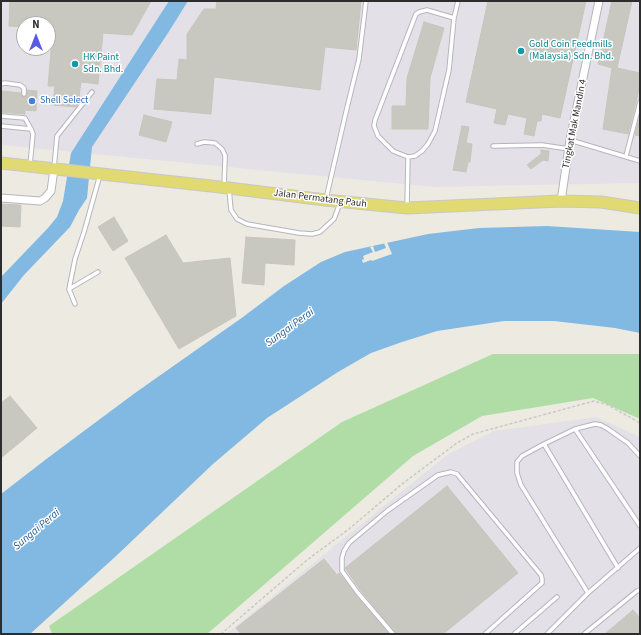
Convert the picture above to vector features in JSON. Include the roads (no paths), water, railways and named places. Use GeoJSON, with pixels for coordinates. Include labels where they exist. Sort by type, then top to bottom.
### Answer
{"type":"FeatureCollection","features":[{"type":"Feature","properties":{"kind":"main road","name":"Jalan Permatang Pauh"},"geometry":{"type":"LineString","coordinates":[[1,163],[340,202],[407,208],[561,201],[601,202],[640,208]]}},
{"type":"Feature","properties":{"kind":"street","name":"Tingkat Mak Mandin 4"},"geometry":{"type":"LineString","coordinates":[[561,201],[570,140],[599,1]]}},
{"type":"Feature","properties":{"kind":"street"},"geometry":{"type":"LineString","coordinates":[[1,198],[40,201],[51,191],[54,169]]}},
{"type":"Feature","properties":{"kind":"lane"},"geometry":{"type":"LineString","coordinates":[[325,200],[359,59],[366,1]]}},
{"type":"Feature","properties":{"kind":"lane"},"geometry":{"type":"LineString","coordinates":[[454,18],[427,10],[416,14],[374,120],[374,126],[378,136],[393,151],[408,157],[415,156],[422,151],[428,144],[435,131],[449,70],[454,18],[458,1]]}},
{"type":"Feature","properties":{"kind":"lane"},"geometry":{"type":"LineString","coordinates":[[1,84],[5,83],[20,85],[24,88],[24,94]]}},
{"type":"Feature","properties":{"kind":"lane"},"geometry":{"type":"LineString","coordinates":[[54,169],[57,136],[92,92]]}},
{"type":"Feature","properties":{"kind":"lane"},"geometry":{"type":"LineString","coordinates":[[626,156],[640,102]]}},
{"type":"Feature","properties":{"kind":"lane"},"geometry":{"type":"LineString","coordinates":[[22,114],[33,134],[30,166]]}},
{"type":"Feature","properties":{"kind":"lane"},"geometry":{"type":"LineString","coordinates":[[1,116],[25,118]]}},
{"type":"Feature","properties":{"kind":"lane"},"geometry":{"type":"LineString","coordinates":[[1,126],[31,129]]}},
{"type":"Feature","properties":{"kind":"lane"},"geometry":{"type":"LineString","coordinates":[[570,140],[640,161]]}},
{"type":"Feature","properties":{"kind":"lane"},"geometry":{"type":"LineString","coordinates":[[197,144],[204,142],[215,143],[222,149],[225,155],[227,188],[231,210],[237,219],[247,224],[312,234],[320,232],[334,219],[340,202]]}},
{"type":"Feature","properties":{"kind":"lane"},"geometry":{"type":"LineString","coordinates":[[493,146],[542,145],[569,149]]}},
{"type":"Feature","properties":{"kind":"lane"},"geometry":{"type":"LineString","coordinates":[[407,208],[408,157]]}},
{"type":"Feature","properties":{"kind":"lane"},"geometry":{"type":"LineString","coordinates":[[76,304],[69,288],[75,259],[84,232],[98,174]]}},
{"type":"Feature","properties":{"kind":"lane"},"geometry":{"type":"LineString","coordinates":[[69,288],[98,272]]}},
{"type":"Feature","properties":{"kind":"lane"},"geometry":{"type":"LineString","coordinates":[[588,593],[522,485],[517,473],[517,462],[522,456],[544,444],[575,429],[595,424],[608,429],[628,443],[640,456]]}},
{"type":"Feature","properties":{"kind":"lane"},"geometry":{"type":"LineString","coordinates":[[575,429],[640,526]]}},
{"type":"Feature","properties":{"kind":"lane"},"geometry":{"type":"LineString","coordinates":[[544,444],[618,568]]}},
{"type":"Feature","properties":{"kind":"lane"},"geometry":{"type":"LineString","coordinates":[[393,634],[358,593],[342,571],[342,558],[344,551],[349,543],[387,512],[438,475],[451,472],[458,474],[542,579],[542,583],[485,634]]}},
{"type":"Feature","properties":{"kind":"lane"},"geometry":{"type":"LineString","coordinates":[[547,634],[588,593],[640,548]]}},
{"type":"Feature","properties":{"kind":"lane"},"geometry":{"type":"LineString","coordinates":[[584,634],[640,590]]}},
{"type":"Feature","properties":{"kind":"lane"},"geometry":{"type":"LineString","coordinates":[[514,634],[558,598]]}},
{"type":"Feature","properties":{"kind":"water"},"geometry":{"type":"Polygon","coordinates":[[[169,1],[188,1],[92,147],[87,198],[70,227],[24,275],[1,304],[1,277],[57,217],[63,201],[71,153],[169,1]]]}},
{"type":"Feature","properties":{"kind":"water","name":"Sungai Perai"},"geometry":{"type":"Polygon","coordinates":[[[547,226],[640,232],[640,333],[615,328],[554,321],[504,321],[437,331],[371,353],[338,372],[267,418],[213,464],[115,557],[30,634],[1,634],[1,494],[49,457],[284,286],[321,262],[345,252],[428,234],[479,228],[547,226]]]}},
{"type":"Feature","properties":{"kind":"place","name":"Gold Coin Feedmills (Malaysia) Sdn. Bhd."},"geometry":{"type":"Point","coordinates":[521,51]}},
{"type":"Feature","properties":{"kind":"place","name":"HK Paint Sdn. Bhd."},"geometry":{"type":"Point","coordinates":[75,64]}},
{"type":"Feature","properties":{"kind":"place","name":"Shell Select"},"geometry":{"type":"Point","coordinates":[32,101]}}]}
